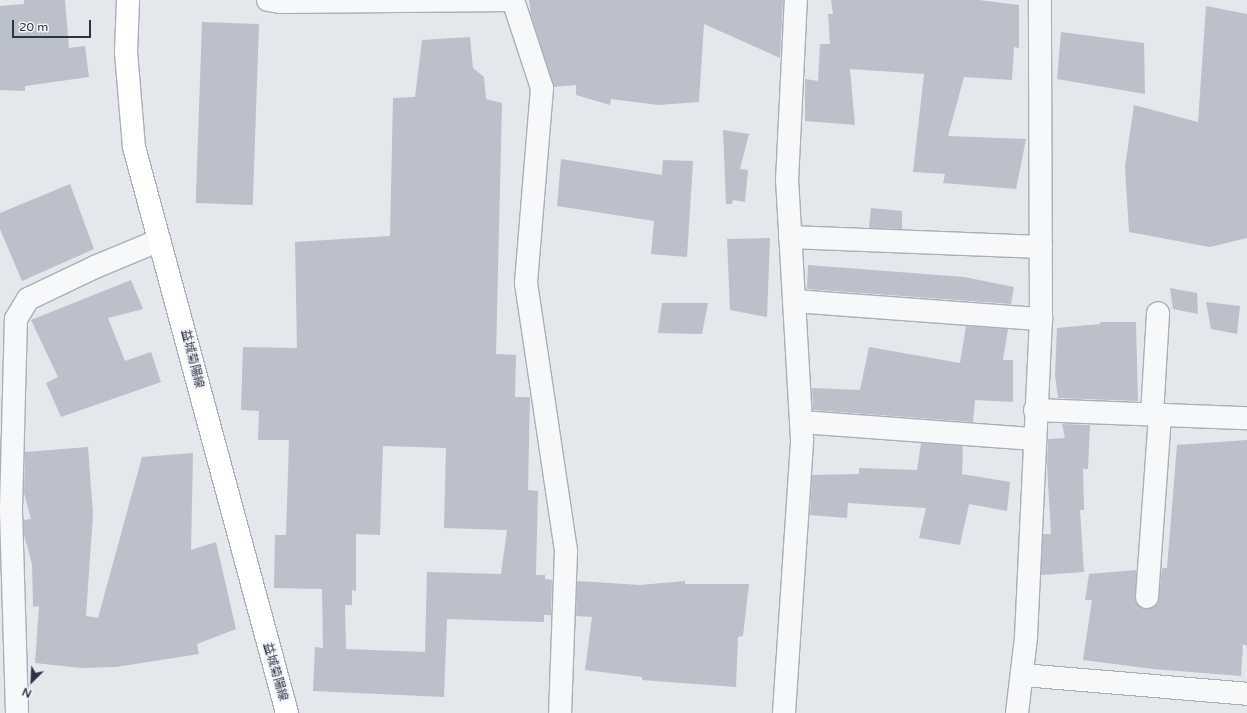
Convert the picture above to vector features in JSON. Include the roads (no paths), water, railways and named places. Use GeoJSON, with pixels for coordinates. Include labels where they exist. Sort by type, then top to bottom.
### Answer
{"type":"FeatureCollection","features":[{"type":"Feature","properties":{"kind":"main road","name":"益城菊陽線"},"geometry":{"type":"LineString","coordinates":[[128,0],[126,52],[134,148],[287,713]]}},
{"type":"Feature","properties":{"kind":"street"},"geometry":{"type":"LineString","coordinates":[[268,0],[280,2],[513,0],[542,88],[526,283],[566,551],[560,713]]}},
{"type":"Feature","properties":{"kind":"street"},"geometry":{"type":"LineString","coordinates":[[784,713],[802,439],[787,181],[796,0]]}},
{"type":"Feature","properties":{"kind":"street"},"geometry":{"type":"LineString","coordinates":[[1017,713],[1023,675],[1035,410],[1041,319],[1040,0]]}},
{"type":"Feature","properties":{"kind":"street"},"geometry":{"type":"LineString","coordinates":[[790,237],[1041,247]]}},
{"type":"Feature","properties":{"kind":"street"},"geometry":{"type":"LineString","coordinates":[[17,713],[8,643],[6,508],[16,319],[28,299],[95,267],[160,240]]}},
{"type":"Feature","properties":{"kind":"street"},"geometry":{"type":"LineString","coordinates":[[794,301],[1041,319]]}},
{"type":"Feature","properties":{"kind":"street"},"geometry":{"type":"LineString","coordinates":[[1147,597],[1156,415],[1158,313]]}},
{"type":"Feature","properties":{"kind":"street"},"geometry":{"type":"LineString","coordinates":[[1035,410],[1247,418]]}},
{"type":"Feature","properties":{"kind":"street"},"geometry":{"type":"LineString","coordinates":[[801,422],[1034,439]]}},
{"type":"Feature","properties":{"kind":"street"},"geometry":{"type":"LineString","coordinates":[[1023,675],[1247,694]]}}]}
